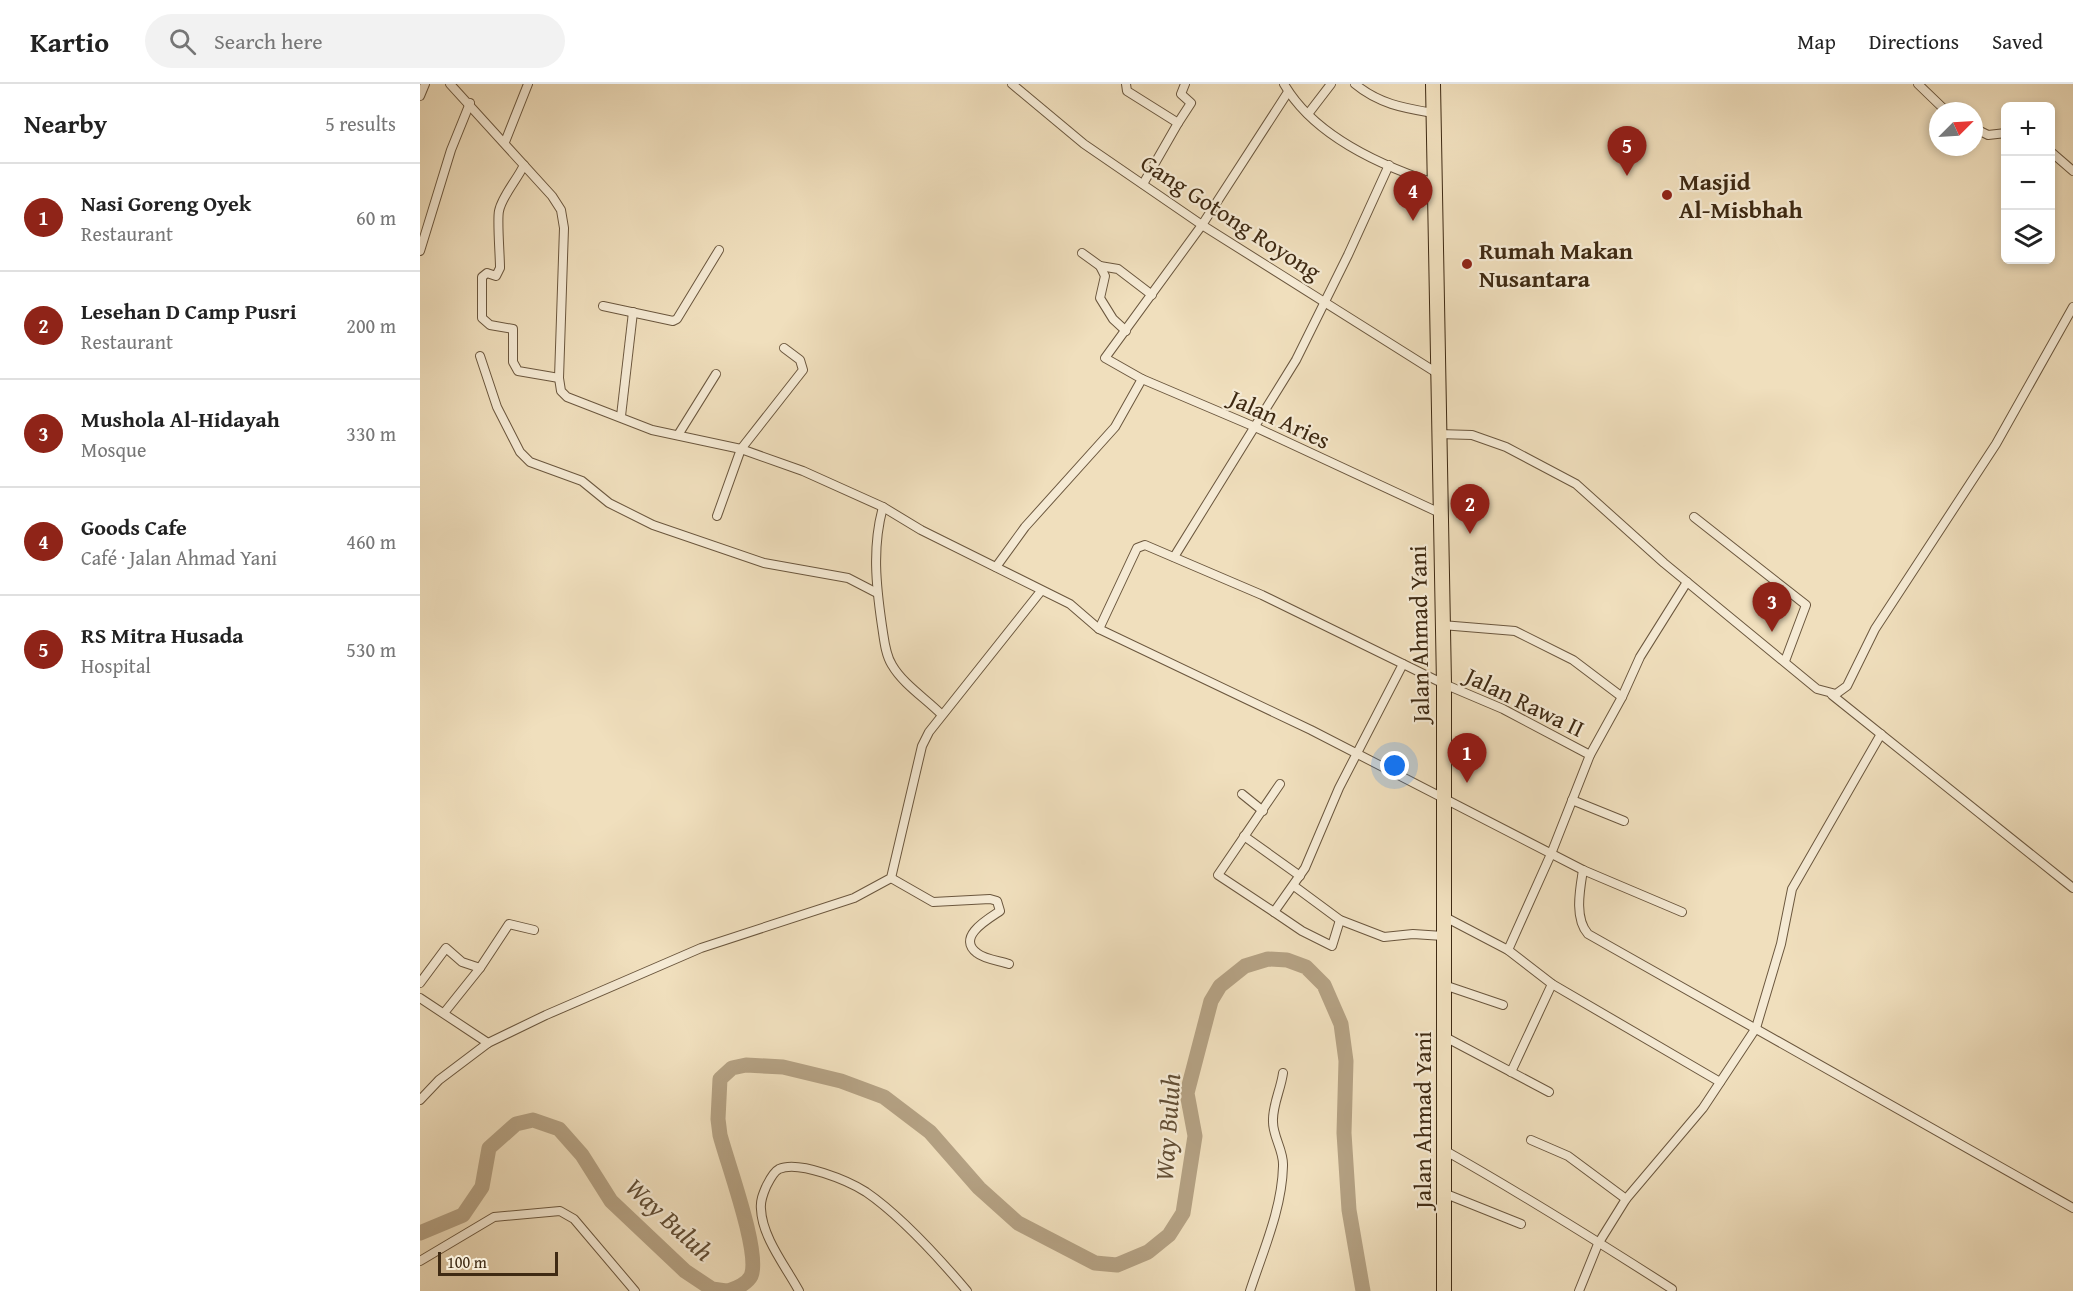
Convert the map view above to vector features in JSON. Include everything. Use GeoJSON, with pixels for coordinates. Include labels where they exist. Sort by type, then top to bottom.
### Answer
{"type":"FeatureCollection","features":[{"type":"Feature","properties":{"kind":"highway","name":"Jalan Ahmad Yani"},"geometry":{"type":"LineString","coordinates":[[1433,84],[1444,684],[1443,936],[1446,1194],[1444,1291]]}},
{"type":"Feature","properties":{"kind":"street"},"geometry":{"type":"LineString","coordinates":[[420,96],[425,84]]}},
{"type":"Feature","properties":{"kind":"street"},"geometry":{"type":"LineString","coordinates":[[450,84],[505,142],[561,210],[564,228],[559,378],[561,391],[567,398],[621,416],[652,430],[741,449],[803,471],[883,507],[1041,591],[1070,604],[1099,629],[1443,795],[1583,870],[1682,912]]}},
{"type":"Feature","properties":{"kind":"street"},"geometry":{"type":"LineString","coordinates":[[505,142],[528,84]]}},
{"type":"Feature","properties":{"kind":"street","name":"Gang Gotong Royong"},"geometry":{"type":"LineString","coordinates":[[1012,84],[1084,144],[1202,225],[1437,373]]}},
{"type":"Feature","properties":{"kind":"street"},"geometry":{"type":"LineString","coordinates":[[1126,84],[1127,91],[1178,123]]}},
{"type":"Feature","properties":{"kind":"street"},"geometry":{"type":"LineString","coordinates":[[1143,184],[1191,103],[1181,94],[1185,84]]}},
{"type":"Feature","properties":{"kind":"street"},"geometry":{"type":"LineString","coordinates":[[1308,114],[1331,84]]}},
{"type":"Feature","properties":{"kind":"street"},"geometry":{"type":"LineString","coordinates":[[1355,84],[1375,99],[1389,105],[1433,113]]}},
{"type":"Feature","properties":{"kind":"street"},"geometry":{"type":"LineString","coordinates":[[1918,84],[1937,102]]}},
{"type":"Feature","properties":{"kind":"street"},"geometry":{"type":"LineString","coordinates":[[1100,266],[1105,276],[1100,298],[1113,319],[1125,331],[1202,225],[1286,88],[1308,114],[1337,139],[1389,165],[1434,183]]}},
{"type":"Feature","properties":{"kind":"street"},"geometry":{"type":"LineString","coordinates":[[420,251],[451,150],[470,103]]}},
{"type":"Feature","properties":{"kind":"street"},"geometry":{"type":"LineString","coordinates":[[1983,132],[1988,135],[2001,134]]}},
{"type":"Feature","properties":{"kind":"street"},"geometry":{"type":"LineString","coordinates":[[2055,155],[2073,171]]}},
{"type":"Feature","properties":{"kind":"street"},"geometry":{"type":"LineString","coordinates":[[524,165],[512,189],[506,193],[498,213],[500,268],[495,276],[487,273],[482,277],[482,318],[489,325],[513,329],[513,362],[518,371],[559,378]]}},
{"type":"Feature","properties":{"kind":"street"},"geometry":{"type":"LineString","coordinates":[[1174,557],[1255,427],[1326,302],[1389,165]]}},
{"type":"Feature","properties":{"kind":"street"},"geometry":{"type":"LineString","coordinates":[[603,306],[669,321],[677,319],[719,250]]}},
{"type":"Feature","properties":{"kind":"street"},"geometry":{"type":"LineString","coordinates":[[1082,253],[1100,266],[1118,269],[1152,295]]}},
{"type":"Feature","properties":{"kind":"street"},"geometry":{"type":"LineString","coordinates":[[1832,695],[1847,686],[1875,629],[1996,444],[2073,307]]}},
{"type":"Feature","properties":{"kind":"street"},"geometry":{"type":"LineString","coordinates":[[621,416],[633,312]]}},
{"type":"Feature","properties":{"kind":"street","name":"Jalan Aries"},"geometry":{"type":"LineString","coordinates":[[1125,331],[1105,358],[1142,379],[1255,427],[1440,513]]}},
{"type":"Feature","properties":{"kind":"street"},"geometry":{"type":"LineString","coordinates":[[717,516],[741,449],[803,370],[800,360],[784,348]]}},
{"type":"Feature","properties":{"kind":"street"},"geometry":{"type":"LineString","coordinates":[[480,356],[497,407],[520,452],[530,462],[582,481],[609,503],[652,525],[764,563],[848,578],[876,593]]}},
{"type":"Feature","properties":{"kind":"street"},"geometry":{"type":"LineString","coordinates":[[678,435],[716,374]]}},
{"type":"Feature","properties":{"kind":"street"},"geometry":{"type":"LineString","coordinates":[[996,567],[1025,527],[1115,427],[1142,379]]}},
{"type":"Feature","properties":{"kind":"street"},"geometry":{"type":"LineString","coordinates":[[1438,434],[1472,435],[1506,447],[1563,475],[1589,494],[1687,582],[1816,689],[1832,695],[2073,888]]}},
{"type":"Feature","properties":{"kind":"street"},"geometry":{"type":"LineString","coordinates":[[883,507],[877,528],[876,593],[891,664],[903,679],[941,714]]}},
{"type":"Feature","properties":{"kind":"street"},"geometry":{"type":"LineString","coordinates":[[1694,517],[1806,605],[1785,661]]}},
{"type":"Feature","properties":{"kind":"street","name":"Jalan Rawa II"},"geometry":{"type":"LineString","coordinates":[[1099,629],[1137,548],[1145,545],[1262,595],[1590,754]]}},
{"type":"Feature","properties":{"kind":"street"},"geometry":{"type":"LineString","coordinates":[[1508,950],[1551,854],[1590,754],[1622,697],[1640,657],[1687,582]]}},
{"type":"Feature","properties":{"kind":"street"},"geometry":{"type":"LineString","coordinates":[[420,1100],[439,1080],[488,1043],[702,948],[854,898],[891,878],[922,746],[941,714],[1041,591]]}},
{"type":"Feature","properties":{"kind":"street"},"geometry":{"type":"LineString","coordinates":[[1442,625],[1515,631],[1573,660],[1622,697]]}},
{"type":"Feature","properties":{"kind":"street"},"geometry":{"type":"LineString","coordinates":[[1274,912],[1300,876],[1331,803],[1358,755],[1375,716],[1403,664]]}},
{"type":"Feature","properties":{"kind":"street"},"geometry":{"type":"LineString","coordinates":[[1580,1291],[1598,1244],[1626,1199],[1666,1153],[1720,1082],[1756,1028],[1780,944],[1792,889],[1881,734]]}},
{"type":"Feature","properties":{"kind":"street"},"geometry":{"type":"LineString","coordinates":[[1280,784],[1218,875],[1302,931],[1332,946],[1340,920]]}},
{"type":"Feature","properties":{"kind":"street"},"geometry":{"type":"LineString","coordinates":[[1242,794],[1263,811]]}},
{"type":"Feature","properties":{"kind":"street"},"geometry":{"type":"LineString","coordinates":[[1572,800],[1624,822]]}},
{"type":"Feature","properties":{"kind":"street"},"geometry":{"type":"LineString","coordinates":[[1244,836],[1300,876]]}},
{"type":"Feature","properties":{"kind":"street"},"geometry":{"type":"LineString","coordinates":[[1583,870],[1579,900],[1581,924],[1588,934],[2073,1208]]}},
{"type":"Feature","properties":{"kind":"street"},"geometry":{"type":"LineString","coordinates":[[891,878],[933,902],[990,899],[997,901],[1000,911],[977,927],[971,936],[970,944],[977,954],[1009,964]]}},
{"type":"Feature","properties":{"kind":"street"},"geometry":{"type":"LineString","coordinates":[[1294,886],[1340,920],[1384,937],[1413,934],[1443,936]]}},
{"type":"Feature","properties":{"kind":"street"},"geometry":{"type":"LineString","coordinates":[[1443,916],[1508,950],[1551,984],[1720,1082]]}},
{"type":"Feature","properties":{"kind":"street"},"geometry":{"type":"LineString","coordinates":[[444,1013],[480,968],[509,924],[534,930]]}},
{"type":"Feature","properties":{"kind":"street"},"geometry":{"type":"LineString","coordinates":[[420,983],[446,948],[462,962],[480,968]]}},
{"type":"Feature","properties":{"kind":"street"},"geometry":{"type":"LineString","coordinates":[[1511,1072],[1551,984]]}},
{"type":"Feature","properties":{"kind":"street"},"geometry":{"type":"LineString","coordinates":[[1444,985],[1503,1005]]}},
{"type":"Feature","properties":{"kind":"street"},"geometry":{"type":"LineString","coordinates":[[420,998],[488,1043]]}},
{"type":"Feature","properties":{"kind":"street"},"geometry":{"type":"LineString","coordinates":[[1444,1037],[1549,1092]]}},
{"type":"Feature","properties":{"kind":"street"},"geometry":{"type":"LineString","coordinates":[[1250,1291],[1278,1206],[1283,1166],[1274,1132],[1272,1113],[1280,1093],[1283,1073]]}},
{"type":"Feature","properties":{"kind":"street"},"geometry":{"type":"LineString","coordinates":[[1531,1140],[1568,1156],[1626,1199]]}},
{"type":"Feature","properties":{"kind":"street"},"geometry":{"type":"LineString","coordinates":[[1444,1150],[1542,1206],[1598,1244],[1672,1289]]}},
{"type":"Feature","properties":{"kind":"street"},"geometry":{"type":"LineString","coordinates":[[799,1291],[768,1233],[761,1209],[762,1197],[770,1178],[779,1169],[796,1167],[824,1173],[865,1192],[939,1260],[967,1291]]}},
{"type":"Feature","properties":{"kind":"street"},"geometry":{"type":"LineString","coordinates":[[1446,1194],[1521,1224]]}},
{"type":"Feature","properties":{"kind":"street"},"geometry":{"type":"LineString","coordinates":[[420,1261],[494,1217],[560,1211],[574,1219],[636,1291]]}},
{"type":"Feature","properties":{"kind":"waterway","name":"Way Buluh"},"geometry":{"type":"LineString","coordinates":[[728,1291],[747,1281],[751,1276],[753,1265],[742,1207],[720,1135],[718,1119],[720,1079],[732,1068],[746,1065],[783,1067],[841,1081],[884,1097],[930,1132],[979,1188],[1018,1223],[1095,1263],[1117,1265],[1148,1252],[1169,1235],[1183,1213],[1195,1136],[1187,1093],[1211,1001],[1220,986],[1245,966],[1268,959],[1287,960],[1306,967],[1324,985],[1341,1024],[1346,1061],[1344,1133],[1349,1210],[1363,1291]]}},
{"type":"Feature","properties":{"kind":"waterway","name":"Way Buluh"},"geometry":{"type":"LineString","coordinates":[[420,1233],[463,1215],[482,1187],[489,1148],[516,1124],[533,1120],[559,1129],[582,1155],[611,1201],[685,1271],[712,1289],[726,1291]]}},
{"type":"Feature","properties":{"kind":"place","name":"RS Mitra Husada"},"geometry":{"type":"Point","coordinates":[1627,176]}},
{"type":"Feature","properties":{"kind":"place","name":"Masjid Al-Misbhah"},"geometry":{"type":"Point","coordinates":[1667,195]}},
{"type":"Feature","properties":{"kind":"place","name":"Goods Cafe"},"geometry":{"type":"Point","coordinates":[1413,221]}},
{"type":"Feature","properties":{"kind":"place","name":"Rumah Makan Nusantara"},"geometry":{"type":"Point","coordinates":[1467,264]}},
{"type":"Feature","properties":{"kind":"place","name":"Lesehan D Camp Pusri"},"geometry":{"type":"Point","coordinates":[1470,534]}},
{"type":"Feature","properties":{"kind":"place","name":"Mushola Al-Hidayah"},"geometry":{"type":"Point","coordinates":[1772,632]}},
{"type":"Feature","properties":{"kind":"place","name":"Nasi Goreng Oyek"},"geometry":{"type":"Point","coordinates":[1467,783]}}]}
